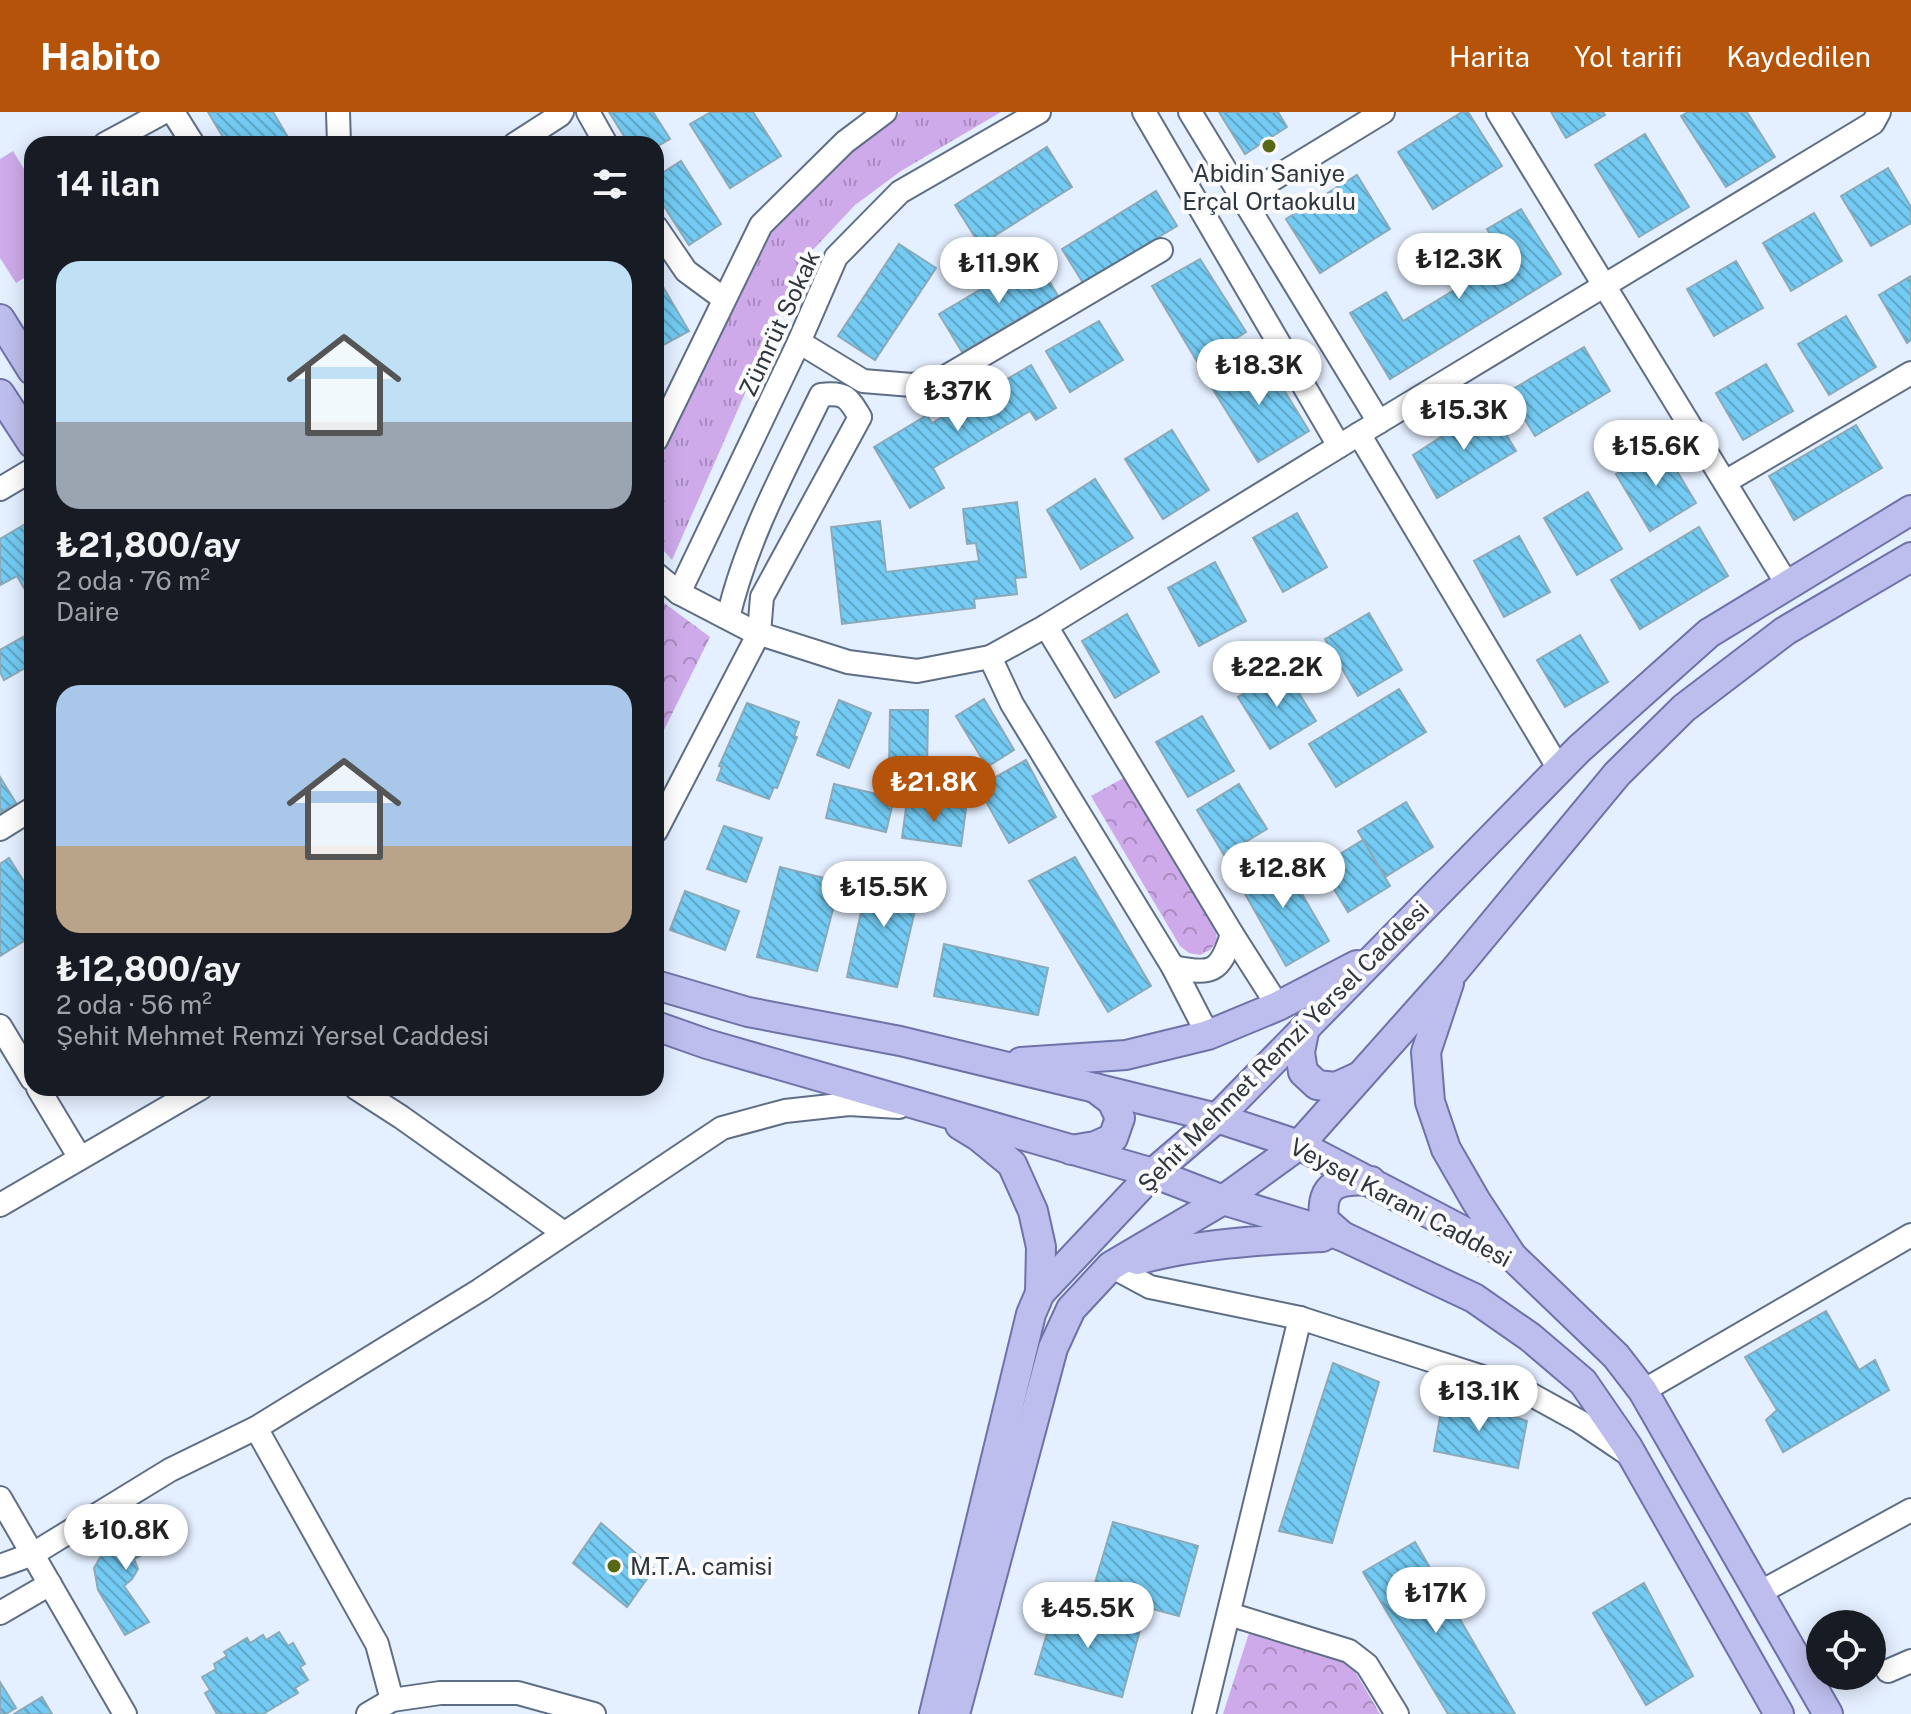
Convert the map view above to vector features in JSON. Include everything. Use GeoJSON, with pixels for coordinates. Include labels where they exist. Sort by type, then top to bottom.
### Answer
{"type":"FeatureCollection","features":[{"type":"Feature","properties":{"kind":"main road"},"geometry":{"type":"LineString","coordinates":[[0,319],[24,357]]}},
{"type":"Feature","properties":{"kind":"main road"},"geometry":{"type":"LineString","coordinates":[[0,394],[24,431]]}},
{"type":"Feature","properties":{"kind":"main road","name":"Şehit Mehmet Remzi Yersel Caddesi"},"geometry":{"type":"LineString","coordinates":[[934,1714],[1031,1314],[1040,1293],[1153,1173],[1217,1118],[1304,1032],[1579,749],[1709,633],[1911,510]]}},
{"type":"Feature","properties":{"kind":"main road"},"geometry":{"type":"LineString","coordinates":[[955,1714],[1053,1348],[1071,1309],[1111,1266],[1223,1200],[1299,1145],[1454,971],[1617,774],[1684,708],[1785,631],[1911,557]]}},
{"type":"Feature","properties":{"kind":"main road"},"geometry":{"type":"LineString","coordinates":[[994,1064],[1126,1055],[1208,1035],[1278,1006],[1376,955]]}},
{"type":"Feature","properties":{"kind":"main road"},"geometry":{"type":"LineString","coordinates":[[1454,971],[1426,1052],[1430,1102],[1446,1149],[1513,1257]]}},
{"type":"Feature","properties":{"kind":"main road","name":"Veysel Karani Caddesi"},"geometry":{"type":"LineString","coordinates":[[664,987],[748,1012],[900,1041],[1217,1118],[1299,1145],[1513,1257],[1616,1356],[1643,1391],[1828,1714]]}},
{"type":"Feature","properties":{"kind":"main road"},"geometry":{"type":"LineString","coordinates":[[664,1029],[1153,1173],[1223,1200],[1342,1236],[1474,1298],[1530,1337],[1583,1382],[1634,1459],[1779,1714]]}},
{"type":"Feature","properties":{"kind":"main road"},"geometry":{"type":"LineString","coordinates":[[1304,1032],[1300,1052],[1303,1072],[1317,1085],[1336,1087],[1360,1076]]}},
{"type":"Feature","properties":{"kind":"main road"},"geometry":{"type":"LineString","coordinates":[[1070,1150],[1095,1146],[1113,1138],[1120,1118],[1112,1101],[1095,1088]]}},
{"type":"Feature","properties":{"kind":"main road"},"geometry":{"type":"LineString","coordinates":[[936,1109],[978,1136],[1012,1164],[1033,1211],[1041,1247],[1040,1293]]}},
{"type":"Feature","properties":{"kind":"main road"},"geometry":{"type":"LineString","coordinates":[[1342,1236],[1324,1220],[1322,1202],[1331,1187],[1349,1180],[1372,1182]]}},
{"type":"Feature","properties":{"kind":"main road"},"geometry":{"type":"LineString","coordinates":[[1111,1266],[1165,1252],[1342,1236]]}},
{"type":"Feature","properties":{"kind":"street"},"geometry":{"type":"LineString","coordinates":[[120,136],[164,112]]}},
{"type":"Feature","properties":{"kind":"street"},"geometry":{"type":"LineString","coordinates":[[173,112],[188,136]]}},
{"type":"Feature","properties":{"kind":"street"},"geometry":{"type":"LineString","coordinates":[[338,112],[339,136]]}},
{"type":"Feature","properties":{"kind":"street"},"geometry":{"type":"LineString","coordinates":[[527,136],[562,112]]}},
{"type":"Feature","properties":{"kind":"street"},"geometry":{"type":"LineString","coordinates":[[588,112],[602,136]]}},
{"type":"Feature","properties":{"kind":"street"},"geometry":{"type":"LineString","coordinates":[[664,423],[761,225],[845,142],[885,112]]}},
{"type":"Feature","properties":{"kind":"street","name":"Zümrüt Sokak"},"geometry":{"type":"LineString","coordinates":[[679,593],[799,342],[836,257],[900,192],[1039,112]]}},
{"type":"Feature","properties":{"kind":"street"},"geometry":{"type":"LineString","coordinates":[[1144,112],[1339,446]]}},
{"type":"Feature","properties":{"kind":"street"},"geometry":{"type":"LineString","coordinates":[[1190,112],[1379,422]]}},
{"type":"Feature","properties":{"kind":"street"},"geometry":{"type":"LineString","coordinates":[[1242,198],[1383,112]]}},
{"type":"Feature","properties":{"kind":"street"},"geometry":{"type":"LineString","coordinates":[[1498,112],[1787,584]]}},
{"type":"Feature","properties":{"kind":"street"},"geometry":{"type":"LineString","coordinates":[[664,581],[679,593],[759,633],[848,662],[917,671],[990,657],[1046,626],[1882,116]]}},
{"type":"Feature","properties":{"kind":"street"},"geometry":{"type":"LineString","coordinates":[[664,239],[686,271],[724,299]]}},
{"type":"Feature","properties":{"kind":"street"},"geometry":{"type":"LineString","coordinates":[[799,342],[863,381],[912,385],[942,379],[1161,250]]}},
{"type":"Feature","properties":{"kind":"street"},"geometry":{"type":"LineString","coordinates":[[1725,482],[1911,373]]}},
{"type":"Feature","properties":{"kind":"street"},"geometry":{"type":"LineString","coordinates":[[664,816],[759,633],[762,597],[860,417],[850,401],[837,393],[821,395],[814,409],[760,521],[728,618]]}},
{"type":"Feature","properties":{"kind":"street"},"geometry":{"type":"LineString","coordinates":[[1359,434],[1559,769]]}},
{"type":"Feature","properties":{"kind":"street"},"geometry":{"type":"LineString","coordinates":[[0,489],[24,475]]}},
{"type":"Feature","properties":{"kind":"street"},"geometry":{"type":"LineString","coordinates":[[1046,626],[1278,1006]]}},
{"type":"Feature","properties":{"kind":"street"},"geometry":{"type":"LineString","coordinates":[[990,657],[1012,704],[1173,967],[1208,1035]]}},
{"type":"Feature","properties":{"kind":"street"},"geometry":{"type":"LineString","coordinates":[[0,829],[24,814]]}},
{"type":"Feature","properties":{"kind":"street"},"geometry":{"type":"LineString","coordinates":[[1173,967],[1199,972],[1214,968],[1225,957],[1232,934]]}},
{"type":"Feature","properties":{"kind":"street"},"geometry":{"type":"LineString","coordinates":[[0,1026],[24,1066]]}},
{"type":"Feature","properties":{"kind":"street"},"geometry":{"type":"LineString","coordinates":[[43,1096],[80,1158]]}},
{"type":"Feature","properties":{"kind":"street"},"geometry":{"type":"LineString","coordinates":[[0,1205],[187,1096]]}},
{"type":"Feature","properties":{"kind":"street"},"geometry":{"type":"LineString","coordinates":[[368,1096],[564,1233]]}},
{"type":"Feature","properties":{"kind":"street"},"geometry":{"type":"LineString","coordinates":[[0,1566],[33,1554],[170,1470],[256,1428],[480,1290],[722,1128],[785,1111],[849,1104],[936,1109]]}},
{"type":"Feature","properties":{"kind":"street"},"geometry":{"type":"LineString","coordinates":[[1643,1391],[1911,1235]]}},
{"type":"Feature","properties":{"kind":"street"},"geometry":{"type":"LineString","coordinates":[[1111,1266],[1150,1287],[1300,1318],[1523,1390],[1579,1421],[1634,1459]]}},
{"type":"Feature","properties":{"kind":"street"},"geometry":{"type":"LineString","coordinates":[[1204,1714],[1300,1318]]}},
{"type":"Feature","properties":{"kind":"street"},"geometry":{"type":"LineString","coordinates":[[256,1428],[377,1644],[392,1700]]}},
{"type":"Feature","properties":{"kind":"street"},"geometry":{"type":"LineString","coordinates":[[0,1498],[125,1714]]}},
{"type":"Feature","properties":{"kind":"street"},"geometry":{"type":"LineString","coordinates":[[1759,1593],[1911,1510]]}},
{"type":"Feature","properties":{"kind":"street"},"geometry":{"type":"LineString","coordinates":[[0,1613],[50,1584]]}},
{"type":"Feature","properties":{"kind":"street"},"geometry":{"type":"LineString","coordinates":[[1229,1614],[1349,1651],[1367,1665],[1397,1714]]}},
{"type":"Feature","properties":{"kind":"street"},"geometry":{"type":"LineString","coordinates":[[1888,1671],[1911,1661]]}},
{"type":"Feature","properties":{"kind":"street"},"geometry":{"type":"LineString","coordinates":[[368,1714],[392,1700],[440,1693],[518,1693],[594,1714]]}},
{"type":"Feature","properties":{"kind":"green space"},"geometry":{"type":"Polygon","coordinates":[[[901,112],[1001,112],[901,171],[855,205],[811,252],[782,309],[672,560],[664,551],[664,452],[762,238],[851,152],[901,112]]]}},
{"type":"Feature","properties":{"kind":"green space"},"geometry":{"type":"Polygon","coordinates":[[[13,151],[24,169],[24,278],[16,283],[0,258],[0,159],[13,151]]]}},
{"type":"Feature","properties":{"kind":"green space"},"geometry":{"type":"Polygon","coordinates":[[[664,603],[710,637],[664,730],[664,603]]]}},
{"type":"Feature","properties":{"kind":"green space"},"geometry":{"type":"Polygon","coordinates":[[[1127,776],[1216,928],[1217,941],[1210,950],[1200,955],[1189,953],[1180,946],[1091,796],[1127,776]]]}},
{"type":"Feature","properties":{"kind":"green space"},"geometry":{"type":"Polygon","coordinates":[[[1249,1633],[1349,1661],[1380,1714],[1223,1714],[1249,1633]]]}},
{"type":"Feature","properties":{"kind":"building"},"geometry":{"type":"Polygon","coordinates":[[[208,112],[273,112],[287,136],[222,136],[208,112]]]}},
{"type":"Feature","properties":{"kind":"building"},"geometry":{"type":"Polygon","coordinates":[[[609,112],[653,112],[670,139],[664,142],[664,136],[624,136],[609,112]]]}},
{"type":"Feature","properties":{"kind":"building"},"geometry":{"type":"Polygon","coordinates":[[[711,112],[753,112],[781,156],[730,188],[690,124],[711,112]]]}},
{"type":"Feature","properties":{"kind":"building"},"geometry":{"type":"Polygon","coordinates":[[[1219,112],[1278,112],[1287,127],[1245,154],[1219,112]]]}},
{"type":"Feature","properties":{"kind":"building"},"geometry":{"type":"Polygon","coordinates":[[[1462,112],[1468,112],[1502,166],[1433,209],[1398,152],[1462,112]]]}},
{"type":"Feature","properties":{"kind":"building"},"geometry":{"type":"Polygon","coordinates":[[[1551,112],[1603,112],[1605,115],[1566,138],[1551,112]]]}},
{"type":"Feature","properties":{"kind":"building"},"geometry":{"type":"Polygon","coordinates":[[[1688,112],[1747,112],[1775,157],[1726,187],[1681,116],[1688,112]]]}},
{"type":"Feature","properties":{"kind":"building"},"geometry":{"type":"Polygon","coordinates":[[[1645,134],[1689,207],[1639,237],[1595,165],[1645,134]]]}},
{"type":"Feature","properties":{"kind":"building"},"geometry":{"type":"Polygon","coordinates":[[[1047,147],[1072,187],[980,245],[955,205],[1047,147]]]}},
{"type":"Feature","properties":{"kind":"building"},"geometry":{"type":"Polygon","coordinates":[[[681,161],[721,224],[689,245],[664,206],[664,172],[681,161]]]}},
{"type":"Feature","properties":{"kind":"building"},"geometry":{"type":"Polygon","coordinates":[[[1888,168],[1911,207],[1911,223],[1871,246],[1841,196],[1888,168]]]}},
{"type":"Feature","properties":{"kind":"building"},"geometry":{"type":"Polygon","coordinates":[[[1357,175],[1390,229],[1320,273],[1286,219],[1357,175]]]}},
{"type":"Feature","properties":{"kind":"building"},"geometry":{"type":"Polygon","coordinates":[[[1156,191],[1177,226],[1083,283],[1062,249],[1156,191]]]}},
{"type":"Feature","properties":{"kind":"building"},"geometry":{"type":"Polygon","coordinates":[[[1521,209],[1561,274],[1390,379],[1350,313],[1386,292],[1403,321],[1505,259],[1487,229],[1521,209]]]}},
{"type":"Feature","properties":{"kind":"building"},"geometry":{"type":"Polygon","coordinates":[[[1814,213],[1842,261],[1791,291],[1763,243],[1814,213]]]}},
{"type":"Feature","properties":{"kind":"building"},"geometry":{"type":"Polygon","coordinates":[[[899,244],[936,268],[875,360],[838,336],[899,244]]]}},
{"type":"Feature","properties":{"kind":"building"},"geometry":{"type":"Polygon","coordinates":[[[1035,257],[1058,296],[962,352],[939,314],[1035,257]]]}},
{"type":"Feature","properties":{"kind":"building"},"geometry":{"type":"Polygon","coordinates":[[[1200,259],[1246,332],[1198,363],[1152,286],[1200,259]]]}},
{"type":"Feature","properties":{"kind":"building"},"geometry":{"type":"Polygon","coordinates":[[[1736,261],[1763,308],[1714,336],[1687,289],[1736,261]]]}},
{"type":"Feature","properties":{"kind":"building"},"geometry":{"type":"Polygon","coordinates":[[[1911,276],[1911,340],[1907,343],[1879,295],[1911,276]]]}},
{"type":"Feature","properties":{"kind":"building"},"geometry":{"type":"Polygon","coordinates":[[[664,289],[689,331],[664,345],[664,289]]]}},
{"type":"Feature","properties":{"kind":"building"},"geometry":{"type":"Polygon","coordinates":[[[1846,316],[1876,367],[1829,395],[1798,344],[1846,316]]]}},
{"type":"Feature","properties":{"kind":"building"},"geometry":{"type":"Polygon","coordinates":[[[1099,321],[1123,360],[1070,392],[1046,351],[1099,321]]]}},
{"type":"Feature","properties":{"kind":"building"},"geometry":{"type":"Polygon","coordinates":[[[1584,347],[1610,391],[1535,436],[1508,392],[1584,347]]]}},
{"type":"Feature","properties":{"kind":"building"},"geometry":{"type":"Polygon","coordinates":[[[1260,351],[1309,431],[1258,462],[1209,383],[1260,351]]]}},
{"type":"Feature","properties":{"kind":"building"},"geometry":{"type":"Polygon","coordinates":[[[1766,364],[1793,411],[1743,440],[1716,393],[1766,364]]]}},
{"type":"Feature","properties":{"kind":"building"},"geometry":{"type":"Polygon","coordinates":[[[1031,365],[1056,408],[1036,420],[1030,411],[933,468],[944,488],[910,508],[874,447],[927,415],[932,423],[1031,365]]]}},
{"type":"Feature","properties":{"kind":"building"},"geometry":{"type":"Polygon","coordinates":[[[1489,406],[1516,451],[1437,498],[1413,455],[1489,406]]]}},
{"type":"Feature","properties":{"kind":"building"},"geometry":{"type":"Polygon","coordinates":[[[1856,425],[1882,468],[1794,520],[1769,476],[1856,425]]]}},
{"type":"Feature","properties":{"kind":"building"},"geometry":{"type":"Polygon","coordinates":[[[1172,430],[1209,490],[1163,519],[1125,459],[1172,430]]]}},
{"type":"Feature","properties":{"kind":"building"},"geometry":{"type":"Polygon","coordinates":[[[1662,446],[1696,503],[1650,531],[1616,474],[1662,446]]]}},
{"type":"Feature","properties":{"kind":"building"},"geometry":{"type":"Polygon","coordinates":[[[1095,479],[1133,538],[1081,569],[1047,510],[1095,479]]]}},
{"type":"Feature","properties":{"kind":"building"},"geometry":{"type":"Polygon","coordinates":[[[1588,492],[1622,549],[1577,575],[1544,518],[1588,492]]]}},
{"type":"Feature","properties":{"kind":"building"},"geometry":{"type":"Polygon","coordinates":[[[1017,502],[1026,577],[1015,578],[1017,594],[974,599],[975,608],[842,624],[831,527],[880,521],[886,572],[979,561],[976,543],[967,544],[963,509],[1017,502]]]}},
{"type":"Feature","properties":{"kind":"building"},"geometry":{"type":"Polygon","coordinates":[[[1297,513],[1327,567],[1283,592],[1253,538],[1297,513]]]}},
{"type":"Feature","properties":{"kind":"building"},"geometry":{"type":"Polygon","coordinates":[[[24,525],[24,588],[17,576],[0,585],[0,539],[24,525]]]}},
{"type":"Feature","properties":{"kind":"building"},"geometry":{"type":"Polygon","coordinates":[[[1699,527],[1728,576],[1640,629],[1611,580],[1699,527]]]}},
{"type":"Feature","properties":{"kind":"building"},"geometry":{"type":"Polygon","coordinates":[[[1519,536],[1550,592],[1504,617],[1474,561],[1519,536]]]}},
{"type":"Feature","properties":{"kind":"building"},"geometry":{"type":"Polygon","coordinates":[[[1215,562],[1246,621],[1199,646],[1168,588],[1215,562]]]}},
{"type":"Feature","properties":{"kind":"building"},"geometry":{"type":"Polygon","coordinates":[[[1369,613],[1402,670],[1358,696],[1325,639],[1369,613]]]}},
{"type":"Feature","properties":{"kind":"building"},"geometry":{"type":"Polygon","coordinates":[[[1127,614],[1159,672],[1115,698],[1082,641],[1127,614]]]}},
{"type":"Feature","properties":{"kind":"building"},"geometry":{"type":"Polygon","coordinates":[[[1580,635],[1608,682],[1565,707],[1537,660],[1580,635]]]}},
{"type":"Feature","properties":{"kind":"building"},"geometry":{"type":"Polygon","coordinates":[[[24,636],[24,669],[4,680],[0,672],[0,650],[24,636]]]}},
{"type":"Feature","properties":{"kind":"building"},"geometry":{"type":"Polygon","coordinates":[[[1284,669],[1316,721],[1270,749],[1238,697],[1284,669]]]}},
{"type":"Feature","properties":{"kind":"building"},"geometry":{"type":"Polygon","coordinates":[[[1399,689],[1426,732],[1336,787],[1309,744],[1399,689]]]}},
{"type":"Feature","properties":{"kind":"building"},"geometry":{"type":"Polygon","coordinates":[[[984,699],[1014,750],[987,767],[956,716],[984,699]]]}},
{"type":"Feature","properties":{"kind":"building"},"geometry":{"type":"Polygon","coordinates":[[[839,700],[871,713],[849,768],[817,755],[839,700]]]}},
{"type":"Feature","properties":{"kind":"building"},"geometry":{"type":"Polygon","coordinates":[[[747,703],[799,722],[794,736],[797,737],[777,788],[774,787],[769,799],[717,780],[722,767],[719,766],[747,703]]]}},
{"type":"Feature","properties":{"kind":"building"},"geometry":{"type":"Polygon","coordinates":[[[890,710],[928,710],[927,772],[889,771],[890,710]]]}},
{"type":"Feature","properties":{"kind":"building"},"geometry":{"type":"Polygon","coordinates":[[[1202,716],[1234,771],[1188,797],[1156,742],[1202,716]]]}},
{"type":"Feature","properties":{"kind":"building"},"geometry":{"type":"Polygon","coordinates":[[[1026,760],[1056,817],[1009,843],[978,787],[1026,760]]]}},
{"type":"Feature","properties":{"kind":"building"},"geometry":{"type":"Polygon","coordinates":[[[0,777],[16,803],[0,813],[0,777]]]}},
{"type":"Feature","properties":{"kind":"building"},"geometry":{"type":"Polygon","coordinates":[[[834,784],[894,798],[886,832],[826,818],[834,784]]]}},
{"type":"Feature","properties":{"kind":"building"},"geometry":{"type":"Polygon","coordinates":[[[1239,784],[1267,829],[1224,855],[1197,810],[1239,784]]]}},
{"type":"Feature","properties":{"kind":"building"},"geometry":{"type":"Polygon","coordinates":[[[907,801],[966,809],[961,846],[902,838],[907,801]]]}},
{"type":"Feature","properties":{"kind":"building"},"geometry":{"type":"Polygon","coordinates":[[[1406,802],[1433,847],[1385,877],[1358,831],[1406,802]]]}},
{"type":"Feature","properties":{"kind":"building"},"geometry":{"type":"Polygon","coordinates":[[[724,826],[762,838],[746,882],[707,869],[724,826]]]}},
{"type":"Feature","properties":{"kind":"building"},"geometry":{"type":"Polygon","coordinates":[[[1363,840],[1390,886],[1348,912],[1320,866],[1363,840]]]}},
{"type":"Feature","properties":{"kind":"building"},"geometry":{"type":"Polygon","coordinates":[[[1279,854],[1329,941],[1286,966],[1236,878],[1279,854]]]}},
{"type":"Feature","properties":{"kind":"building"},"geometry":{"type":"Polygon","coordinates":[[[1075,857],[1151,986],[1108,1012],[1029,881],[1075,857]]]}},
{"type":"Feature","properties":{"kind":"building"},"geometry":{"type":"Polygon","coordinates":[[[9,858],[24,881],[24,941],[0,956],[0,864],[9,858]]]}},
{"type":"Feature","properties":{"kind":"building"},"geometry":{"type":"Polygon","coordinates":[[[780,867],[840,882],[817,971],[757,957],[780,867]]]}},
{"type":"Feature","properties":{"kind":"building"},"geometry":{"type":"Polygon","coordinates":[[[870,870],[921,885],[897,987],[847,977],[870,870]]]}},
{"type":"Feature","properties":{"kind":"building"},"geometry":{"type":"Polygon","coordinates":[[[685,891],[739,911],[725,950],[670,930],[685,891]]]}},
{"type":"Feature","properties":{"kind":"building"},"geometry":{"type":"Polygon","coordinates":[[[944,944],[1048,968],[1038,1015],[934,996],[944,944]]]}},
{"type":"Feature","properties":{"kind":"building"},"geometry":{"type":"Polygon","coordinates":[[[1826,1311],[1859,1370],[1875,1360],[1889,1390],[1783,1452],[1766,1420],[1777,1410],[1745,1357],[1826,1311]]]}},
{"type":"Feature","properties":{"kind":"building"},"geometry":{"type":"Polygon","coordinates":[[[1333,1363],[1379,1382],[1332,1543],[1279,1531],[1333,1363]]]}},
{"type":"Feature","properties":{"kind":"building"},"geometry":{"type":"Polygon","coordinates":[[[1444,1394],[1527,1421],[1518,1468],[1434,1451],[1444,1394]]]}},
{"type":"Feature","properties":{"kind":"building"},"geometry":{"type":"Polygon","coordinates":[[[156,1518],[171,1540],[134,1559],[138,1569],[124,1586],[149,1622],[125,1635],[98,1590],[94,1568],[108,1544],[156,1518]]]}},
{"type":"Feature","properties":{"kind":"building"},"geometry":{"type":"Polygon","coordinates":[[[1113,1522],[1198,1546],[1179,1616],[1092,1593],[1113,1522]]]}},
{"type":"Feature","properties":{"kind":"building","name":"M.T.A. camisi"},"geometry":{"type":"Polygon","coordinates":[[[601,1523],[654,1569],[627,1607],[573,1563],[601,1523]]]}},
{"type":"Feature","properties":{"kind":"building"},"geometry":{"type":"Polygon","coordinates":[[[1415,1542],[1515,1714],[1448,1714],[1363,1572],[1415,1542]]]}},
{"type":"Feature","properties":{"kind":"building"},"geometry":{"type":"Polygon","coordinates":[[[1644,1583],[1693,1676],[1646,1705],[1593,1613],[1644,1583]]]}},
{"type":"Feature","properties":{"kind":"building"},"geometry":{"type":"Polygon","coordinates":[[[1056,1603],[1141,1626],[1122,1697],[1035,1674],[1056,1603]]]}},
{"type":"Feature","properties":{"kind":"building"},"geometry":{"type":"Polygon","coordinates":[[[279,1632],[288,1646],[293,1643],[305,1664],[300,1667],[308,1680],[295,1688],[298,1693],[263,1714],[217,1714],[205,1693],[210,1690],[202,1677],[216,1669],[214,1664],[227,1656],[224,1652],[247,1638],[250,1643],[263,1635],[266,1640],[279,1632]]]}},
{"type":"Feature","properties":{"kind":"building"},"geometry":{"type":"Polygon","coordinates":[[[0,1682],[16,1708],[6,1714],[0,1714],[0,1682]]]}},
{"type":"Feature","properties":{"kind":"building"},"geometry":{"type":"Polygon","coordinates":[[[42,1697],[52,1714],[14,1714],[42,1697]]]}},
{"type":"Feature","properties":{"kind":"place","name":"Abidin Saniye Erçal Ortaokulu"},"geometry":{"type":"Point","coordinates":[1269,146]}},
{"type":"Feature","properties":{"kind":"place","name":"M.T.A. camisi"},"geometry":{"type":"Point","coordinates":[614,1566]}}]}
